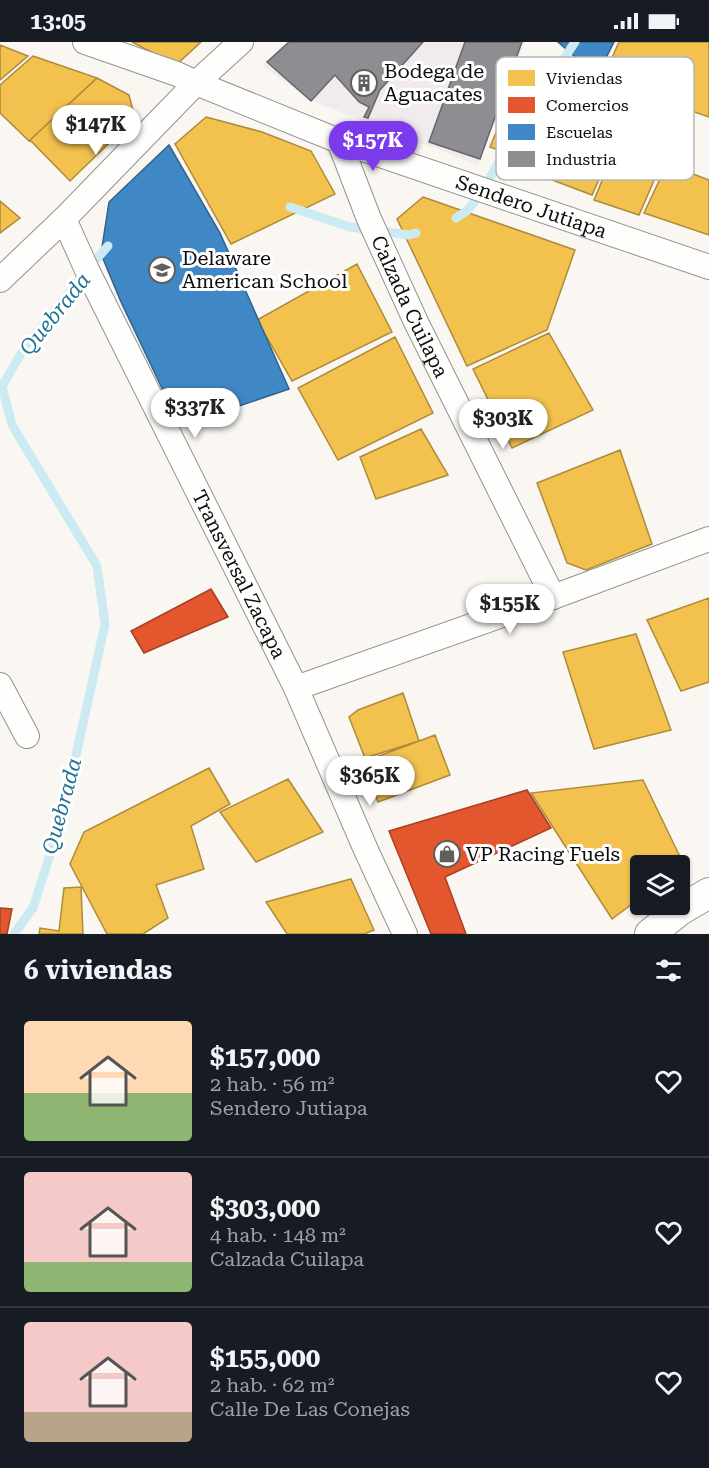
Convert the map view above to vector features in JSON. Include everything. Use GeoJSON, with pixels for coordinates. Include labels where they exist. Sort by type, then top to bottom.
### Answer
{"type":"FeatureCollection","features":[{"type":"Feature","properties":{"kind":"street","name":"Sendero Jutiapa"},"geometry":{"type":"LineString","coordinates":[[86,42],[177,74],[339,141],[709,267]]}},
{"type":"Feature","properties":{"kind":"street"},"geometry":{"type":"LineString","coordinates":[[0,280],[64,219],[196,83],[241,42]]}},
{"type":"Feature","properties":{"kind":"street","name":"Calzada Cuilapa"},"geometry":{"type":"LineString","coordinates":[[339,141],[369,219],[416,322],[553,597]]}},
{"type":"Feature","properties":{"kind":"street","name":"Transversal Zacapa"},"geometry":{"type":"LineString","coordinates":[[64,219],[87,270],[296,688],[405,934]]}},
{"type":"Feature","properties":{"kind":"street"},"geometry":{"type":"LineString","coordinates":[[296,688],[709,539]]}},
{"type":"Feature","properties":{"kind":"street"},"geometry":{"type":"LineString","coordinates":[[0,685],[27,736]]}},
{"type":"Feature","properties":{"kind":"street"},"geometry":{"type":"LineString","coordinates":[[650,934],[680,910],[709,893]]}},
{"type":"Feature","properties":{"kind":"shaded area"},"geometry":{"type":"Polygon","coordinates":[[[287,42],[525,42],[519,57],[496,57],[496,118],[478,165],[312,101],[262,66],[287,42]]]}},
{"type":"Feature","properties":{"kind":"building: Viviendas"},"geometry":{"type":"Polygon","coordinates":[[[132,42],[201,42],[176,65],[132,42]]]}},
{"type":"Feature","properties":{"kind":"building: Viviendas"},"geometry":{"type":"Polygon","coordinates":[[[619,42],[709,42],[709,117],[694,112],[694,57],[612,57],[619,42]]]}},
{"type":"Feature","properties":{"kind":"building: Viviendas"},"geometry":{"type":"Polygon","coordinates":[[[0,45],[28,56],[0,80],[0,45]]]}},
{"type":"Feature","properties":{"kind":"building: Viviendas"},"geometry":{"type":"Polygon","coordinates":[[[33,56],[97,78],[29,141],[0,113],[0,85],[33,56]]]}},
{"type":"Feature","properties":{"kind":"building: Viviendas"},"geometry":{"type":"Polygon","coordinates":[[[97,78],[129,95],[135,118],[70,181],[30,140],[97,78]]]}},
{"type":"Feature","properties":{"kind":"building: Viviendas"},"geometry":{"type":"Polygon","coordinates":[[[206,117],[262,132],[311,151],[335,194],[231,244],[175,144],[206,117]]]}},
{"type":"Feature","properties":{"kind":"building: Viviendas"},"geometry":{"type":"Polygon","coordinates":[[[496,132],[496,149],[490,147],[496,132]]]}},
{"type":"Feature","properties":{"kind":"building: Viviendas"},"geometry":{"type":"Polygon","coordinates":[[[694,174],[709,180],[709,235],[644,213],[659,180],[694,180],[694,174]]]}},
{"type":"Feature","properties":{"kind":"building: Viviendas"},"geometry":{"type":"Polygon","coordinates":[[[552,180],[599,180],[592,195],[552,180]]]}},
{"type":"Feature","properties":{"kind":"building: Viviendas"},"geometry":{"type":"Polygon","coordinates":[[[602,180],[654,180],[639,215],[594,200],[602,180]]]}},
{"type":"Feature","properties":{"kind":"building: Viviendas"},"geometry":{"type":"Polygon","coordinates":[[[423,197],[575,250],[547,330],[467,366],[397,219],[423,197]]]}},
{"type":"Feature","properties":{"kind":"building: Viviendas"},"geometry":{"type":"Polygon","coordinates":[[[0,201],[20,218],[0,233],[0,201]]]}},
{"type":"Feature","properties":{"kind":"building: Viviendas"},"geometry":{"type":"Polygon","coordinates":[[[357,264],[392,332],[292,381],[257,320],[357,264]]]}},
{"type":"Feature","properties":{"kind":"building: Viviendas"},"geometry":{"type":"Polygon","coordinates":[[[549,333],[593,410],[512,448],[473,369],[549,333]]]}},
{"type":"Feature","properties":{"kind":"building: Viviendas"},"geometry":{"type":"Polygon","coordinates":[[[395,337],[433,413],[338,460],[298,388],[395,337]]]}},
{"type":"Feature","properties":{"kind":"building: Viviendas"},"geometry":{"type":"Polygon","coordinates":[[[421,429],[448,475],[376,499],[360,457],[421,429]]]}},
{"type":"Feature","properties":{"kind":"building: Viviendas"},"geometry":{"type":"Polygon","coordinates":[[[620,450],[652,544],[586,570],[567,563],[537,483],[620,450]]]}},
{"type":"Feature","properties":{"kind":"building: Viviendas"},"geometry":{"type":"Polygon","coordinates":[[[709,598],[709,682],[681,691],[647,620],[709,598]]]}},
{"type":"Feature","properties":{"kind":"building: Viviendas"},"geometry":{"type":"Polygon","coordinates":[[[636,634],[671,730],[594,749],[563,652],[636,634]]]}},
{"type":"Feature","properties":{"kind":"building: Viviendas"},"geometry":{"type":"Polygon","coordinates":[[[403,693],[419,741],[365,758],[349,717],[358,710],[403,693]]]}},
{"type":"Feature","properties":{"kind":"building: Viviendas"},"geometry":{"type":"Polygon","coordinates":[[[435,735],[450,775],[378,802],[363,762],[435,735]]]}},
{"type":"Feature","properties":{"kind":"building: Viviendas"},"geometry":{"type":"Polygon","coordinates":[[[209,768],[230,804],[191,826],[204,869],[156,885],[168,918],[143,934],[107,934],[70,864],[84,832],[209,768]]]}},
{"type":"Feature","properties":{"kind":"building: Viviendas"},"geometry":{"type":"Polygon","coordinates":[[[288,779],[323,832],[256,862],[220,812],[288,779]]]}},
{"type":"Feature","properties":{"kind":"building: Viviendas"},"geometry":{"type":"Polygon","coordinates":[[[643,780],[679,855],[630,855],[630,906],[612,919],[531,793],[643,780]]]}},
{"type":"Feature","properties":{"kind":"building: Viviendas"},"geometry":{"type":"Polygon","coordinates":[[[351,879],[374,930],[364,934],[287,934],[266,902],[351,879]]]}},
{"type":"Feature","properties":{"kind":"building: Viviendas"},"geometry":{"type":"Polygon","coordinates":[[[81,887],[83,934],[39,934],[40,928],[59,931],[64,888],[81,887]]]}},
{"type":"Feature","properties":{"kind":"building: Comercios"},"geometry":{"type":"Polygon","coordinates":[[[211,589],[228,617],[144,653],[131,631],[211,589]]]}},
{"type":"Feature","properties":{"kind":"building: Comercios","name":"VP Racing Fuels"},"geometry":{"type":"Polygon","coordinates":[[[527,790],[551,828],[445,877],[466,934],[431,934],[389,831],[527,790]]]}},
{"type":"Feature","properties":{"kind":"building: Comercios"},"geometry":{"type":"Polygon","coordinates":[[[0,908],[12,909],[7,934],[0,934],[0,908]]]}},
{"type":"Feature","properties":{"kind":"building: Escuelas"},"geometry":{"type":"Polygon","coordinates":[[[558,42],[614,42],[606,57],[575,57],[558,42]]]}},
{"type":"Feature","properties":{"kind":"building: Escuelas"},"geometry":{"type":"Polygon","coordinates":[[[169,145],[220,233],[289,389],[180,426],[121,302],[101,254],[109,202],[169,145]]]}},
{"type":"Feature","properties":{"kind":"building: Industria","name":"Bodega de Aguacates"},"geometry":{"type":"Polygon","coordinates":[[[289,42],[423,42],[380,90],[368,118],[364,117],[369,107],[359,102],[335,75],[311,101],[267,62],[289,42]]]}},
{"type":"Feature","properties":{"kind":"building: Industria"},"geometry":{"type":"Polygon","coordinates":[[[465,42],[522,42],[517,57],[496,57],[496,114],[480,159],[429,142],[465,42]]]}},
{"type":"Feature","properties":{"kind":"waterway","name":"Quebrada"},"geometry":{"type":"LineString","coordinates":[[565,57],[575,42]]}},
{"type":"Feature","properties":{"kind":"waterway","name":"Quebrada"},"geometry":{"type":"LineString","coordinates":[[456,218],[468,210],[496,167]]}},
{"type":"Feature","properties":{"kind":"waterway","name":"Quebrada"},"geometry":{"type":"LineString","coordinates":[[290,207],[350,227],[409,235],[416,233]]}},
{"type":"Feature","properties":{"kind":"waterway","name":"Quebrada"},"geometry":{"type":"LineString","coordinates":[[14,934],[33,908],[63,814],[105,624],[97,566],[12,425],[2,386],[25,347],[108,246]]}},
{"type":"Feature","properties":{"kind":"place","name":"Bodega de Aguacates"},"geometry":{"type":"Point","coordinates":[364,83]}},
{"type":"Feature","properties":{"kind":"place","name":"Delaware American School"},"geometry":{"type":"Point","coordinates":[162,270]}},
{"type":"Feature","properties":{"kind":"place","name":"VP Racing Fuels"},"geometry":{"type":"Point","coordinates":[447,854]}}]}
